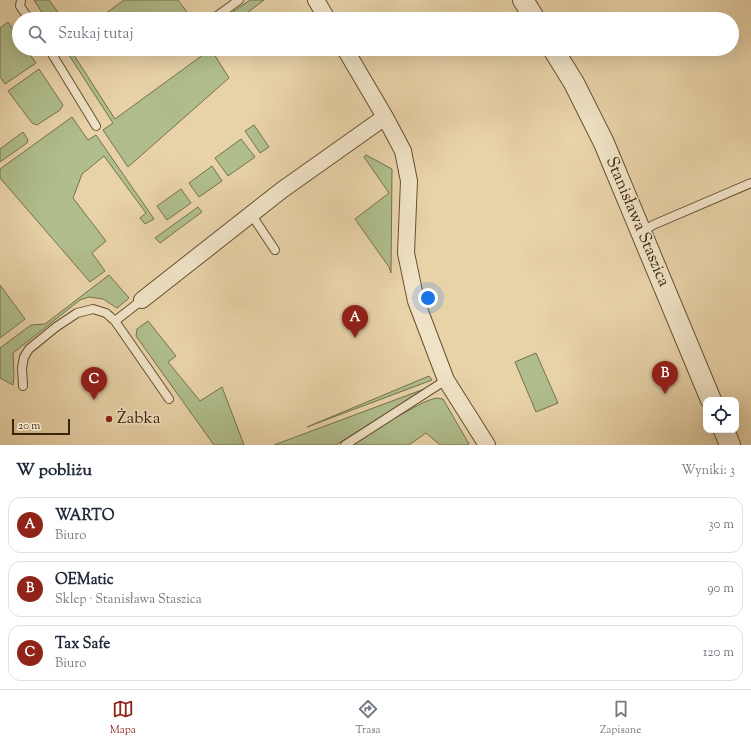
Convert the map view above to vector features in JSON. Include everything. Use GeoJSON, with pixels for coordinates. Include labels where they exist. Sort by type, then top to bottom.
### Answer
{"type":"FeatureCollection","features":[{"type":"Feature","properties":{"kind":"street"},"geometry":{"type":"LineString","coordinates":[[316,0],[323,12]]}},
{"type":"Feature","properties":{"kind":"street"},"geometry":{"type":"LineString","coordinates":[[523,0],[531,12]]}},
{"type":"Feature","properties":{"kind":"street"},"geometry":{"type":"LineString","coordinates":[[348,56],[385,117],[403,151],[409,181],[406,253],[416,301],[446,380],[487,445]]}},
{"type":"Feature","properties":{"kind":"street","name":"Stanisława Staszica"},"geometry":{"type":"LineString","coordinates":[[557,56],[574,83],[604,143],[710,397]]}},
{"type":"Feature","properties":{"kind":"street"},"geometry":{"type":"LineString","coordinates":[[142,300],[282,190],[385,117]]}},
{"type":"Feature","properties":{"kind":"street"},"geometry":{"type":"LineString","coordinates":[[725,433],[730,445]]}},
{"type":"Feature","properties":{"kind":"lane"},"geometry":{"type":"LineString","coordinates":[[21,0],[20,6],[24,12]]}},
{"type":"Feature","properties":{"kind":"lane"},"geometry":{"type":"LineString","coordinates":[[223,12],[240,0]]}},
{"type":"Feature","properties":{"kind":"lane"},"geometry":{"type":"LineString","coordinates":[[53,56],[96,126]]}},
{"type":"Feature","properties":{"kind":"lane"},"geometry":{"type":"LineString","coordinates":[[641,232],[653,225],[751,183]]}},
{"type":"Feature","properties":{"kind":"lane"},"geometry":{"type":"LineString","coordinates":[[251,214],[275,250]]}},
{"type":"Feature","properties":{"kind":"lane"},"geometry":{"type":"LineString","coordinates":[[115,321],[142,300]]}},
{"type":"Feature","properties":{"kind":"lane"},"geometry":{"type":"LineString","coordinates":[[23,386],[22,368],[24,357],[29,349],[56,327],[77,313],[94,309],[106,313],[115,321],[169,399]]}},
{"type":"Feature","properties":{"kind":"lane"},"geometry":{"type":"LineString","coordinates":[[345,445],[446,380]]}},
{"type":"Feature","properties":{"kind":"green space"},"geometry":{"type":"Polygon","coordinates":[[[34,0],[49,0],[58,12],[42,12],[34,0]]]}},
{"type":"Feature","properties":{"kind":"green space"},"geometry":{"type":"Polygon","coordinates":[[[124,0],[178,0],[187,12],[108,12],[124,0]]]}},
{"type":"Feature","properties":{"kind":"green space"},"geometry":{"type":"Polygon","coordinates":[[[250,0],[264,0],[248,12],[233,12],[250,0]]]}},
{"type":"Feature","properties":{"kind":"green space"},"geometry":{"type":"Polygon","coordinates":[[[8,22],[12,28],[12,56],[31,56],[36,63],[5,84],[0,77],[0,28],[8,22]]]}},
{"type":"Feature","properties":{"kind":"green space"},"geometry":{"type":"Polygon","coordinates":[[[70,56],[74,56],[115,119],[201,56],[215,56],[229,78],[128,167],[103,130],[113,123],[70,56]]]}},
{"type":"Feature","properties":{"kind":"green space"},"geometry":{"type":"Polygon","coordinates":[[[39,69],[63,105],[60,110],[37,125],[32,123],[8,91],[39,69]]]}},
{"type":"Feature","properties":{"kind":"green space"},"geometry":{"type":"Polygon","coordinates":[[[72,117],[88,140],[96,135],[154,219],[145,224],[140,218],[146,213],[104,156],[82,174],[73,198],[106,241],[92,253],[105,271],[90,282],[0,178],[0,169],[72,117]]]}},
{"type":"Feature","properties":{"kind":"green space"},"geometry":{"type":"Polygon","coordinates":[[[254,125],[269,147],[260,153],[245,131],[254,125]]]}},
{"type":"Feature","properties":{"kind":"green space"},"geometry":{"type":"Polygon","coordinates":[[[23,132],[28,140],[27,143],[0,162],[0,149],[23,132]]]}},
{"type":"Feature","properties":{"kind":"green space"},"geometry":{"type":"Polygon","coordinates":[[[241,139],[255,157],[228,176],[215,158],[241,139]]]}},
{"type":"Feature","properties":{"kind":"green space"},"geometry":{"type":"Polygon","coordinates":[[[366,155],[392,169],[391,273],[389,267],[355,219],[389,193],[364,157],[366,155]]]}},
{"type":"Feature","properties":{"kind":"green space"},"geometry":{"type":"Polygon","coordinates":[[[212,166],[222,181],[199,197],[189,183],[212,166]]]}},
{"type":"Feature","properties":{"kind":"green space"},"geometry":{"type":"Polygon","coordinates":[[[181,189],[191,203],[167,220],[157,206],[181,189]]]}},
{"type":"Feature","properties":{"kind":"green space"},"geometry":{"type":"Polygon","coordinates":[[[198,207],[202,212],[160,243],[155,238],[198,207]]]}},
{"type":"Feature","properties":{"kind":"green space"},"geometry":{"type":"Polygon","coordinates":[[[109,275],[129,298],[117,308],[103,299],[89,297],[80,300],[13,353],[13,385],[0,378],[0,348],[31,325],[45,324],[109,275]]]}},
{"type":"Feature","properties":{"kind":"green space"},"geometry":{"type":"Polygon","coordinates":[[[0,285],[25,319],[0,338],[0,285]]]}},
{"type":"Feature","properties":{"kind":"green space"},"geometry":{"type":"Polygon","coordinates":[[[148,321],[176,356],[168,362],[200,401],[222,387],[244,445],[214,445],[136,336],[137,329],[148,321]]]}},
{"type":"Feature","properties":{"kind":"green space"},"geometry":{"type":"Polygon","coordinates":[[[536,353],[558,403],[536,412],[515,362],[536,353]]]}},
{"type":"Feature","properties":{"kind":"green space"},"geometry":{"type":"Polygon","coordinates":[[[429,376],[432,380],[307,427],[429,376]]]}},
{"type":"Feature","properties":{"kind":"green space"},"geometry":{"type":"Polygon","coordinates":[[[427,388],[336,445],[274,445],[427,388]]]}},
{"type":"Feature","properties":{"kind":"green space"},"geometry":{"type":"Polygon","coordinates":[[[436,398],[443,399],[469,444],[440,445],[426,433],[409,445],[351,445],[405,412],[424,402],[436,398]]]}},
{"type":"Feature","properties":{"kind":"place","name":"WARTO"},"geometry":{"type":"Point","coordinates":[355,338]}},
{"type":"Feature","properties":{"kind":"place","name":"OEMatic"},"geometry":{"type":"Point","coordinates":[665,394]}},
{"type":"Feature","properties":{"kind":"place","name":"Tax Safe"},"geometry":{"type":"Point","coordinates":[94,400]}},
{"type":"Feature","properties":{"kind":"place","name":"Żabka"},"geometry":{"type":"Point","coordinates":[109,419]}}]}
